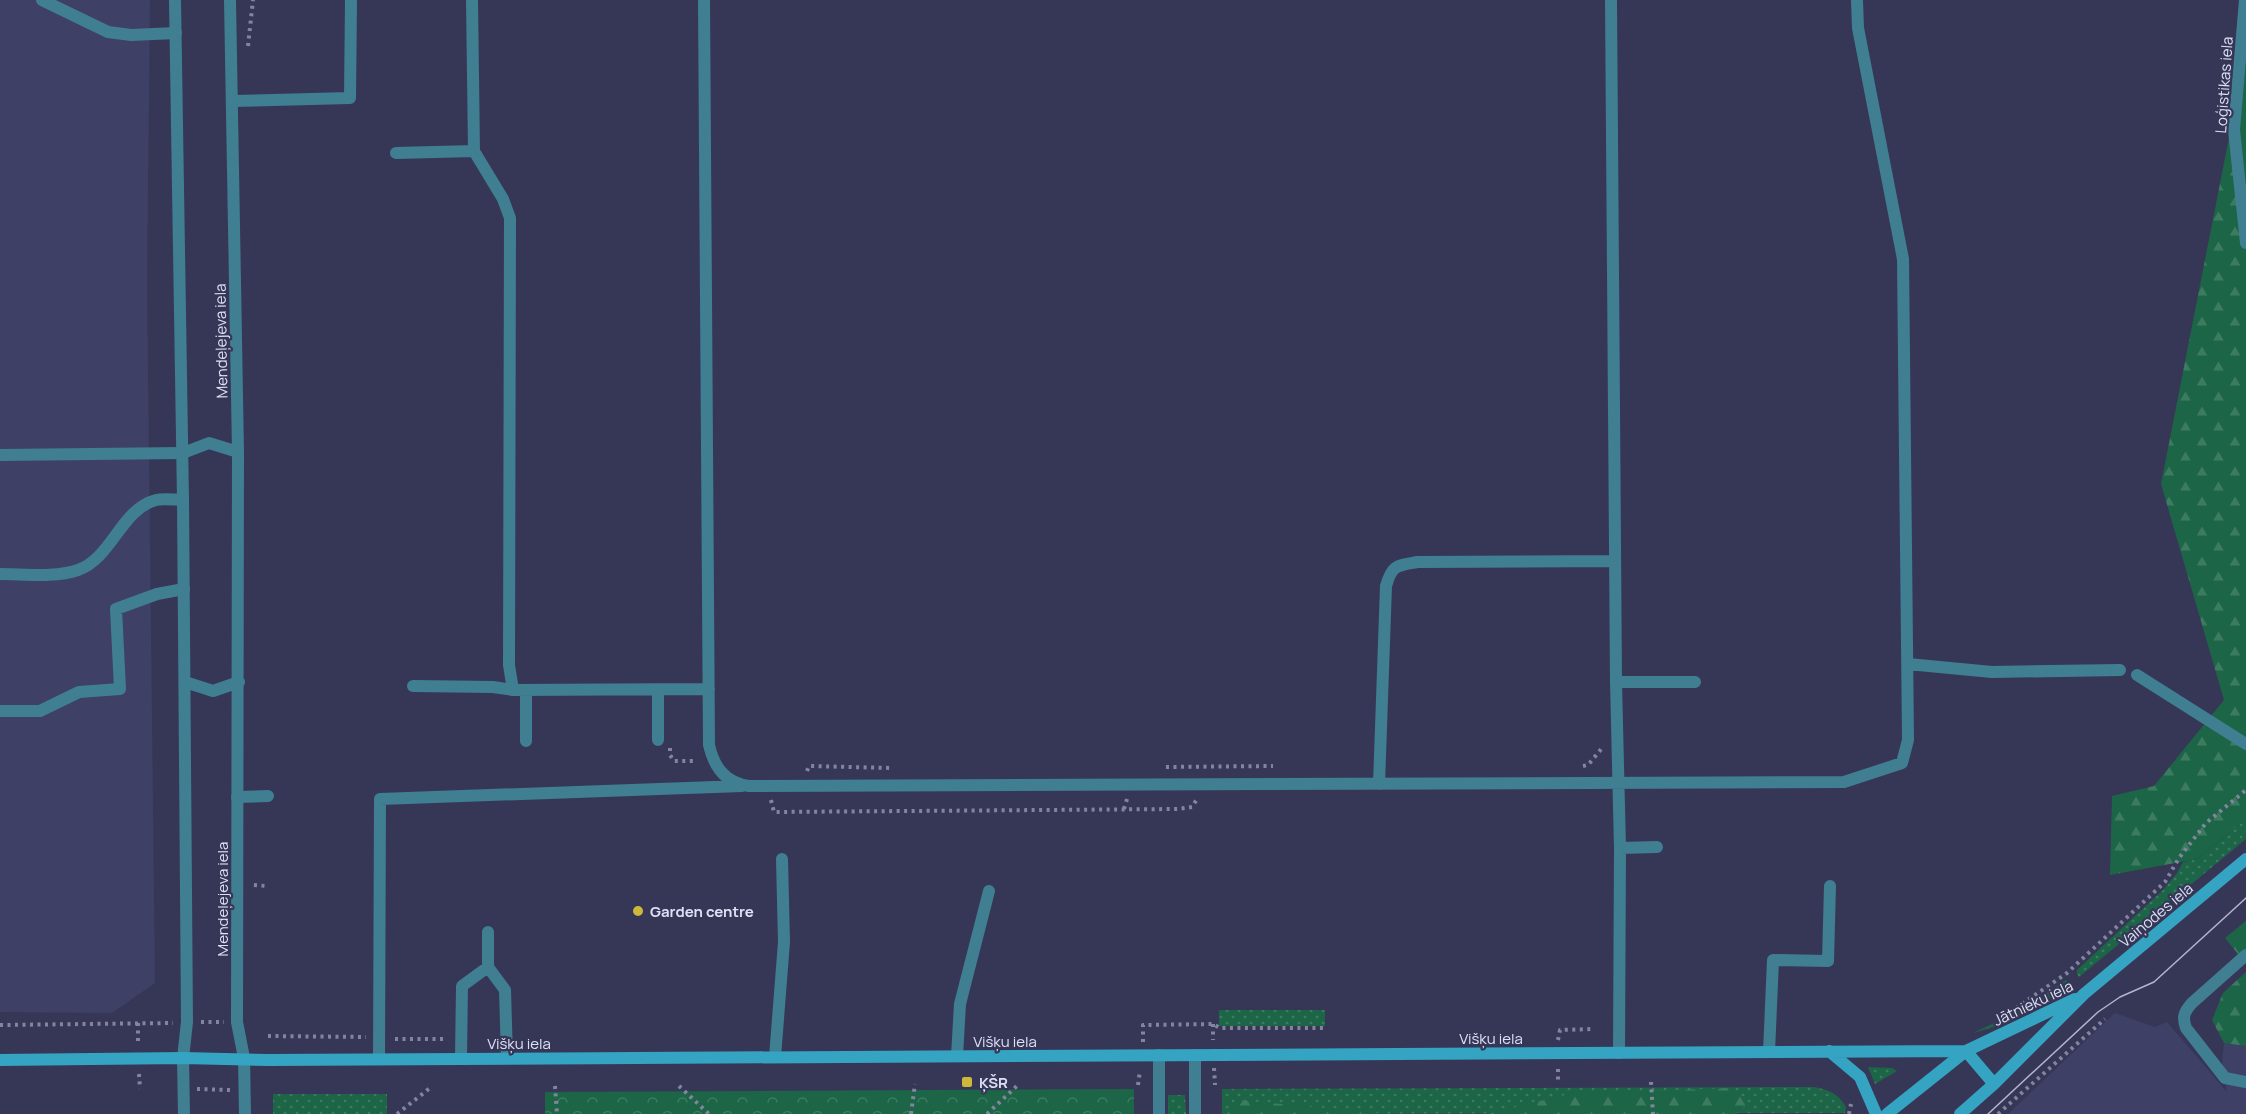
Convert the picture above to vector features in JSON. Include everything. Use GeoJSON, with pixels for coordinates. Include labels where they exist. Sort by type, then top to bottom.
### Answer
{"type":"FeatureCollection","features":[{"type":"Feature","properties":{"kind":"street"},"geometry":{"type":"LineString","coordinates":[[42,0],[108,32],[176,33]]}},
{"type":"Feature","properties":{"kind":"street"},"geometry":{"type":"LineString","coordinates":[[175,0],[186,682],[187,1022],[183,1058],[184,1114]]}},
{"type":"Feature","properties":{"kind":"street","name":"Mendeļejeva iela"},"geometry":{"type":"LineString","coordinates":[[230,0],[238,452],[237,1022],[244,1059],[245,1114]]}},
{"type":"Feature","properties":{"kind":"street"},"geometry":{"type":"LineString","coordinates":[[232,101],[350,98],[351,0]]}},
{"type":"Feature","properties":{"kind":"street"},"geometry":{"type":"LineString","coordinates":[[472,0],[474,151],[503,199],[510,218],[509,665],[519,690],[526,741]]}},
{"type":"Feature","properties":{"kind":"street"},"geometry":{"type":"LineString","coordinates":[[704,0],[709,745],[712,758],[725,777],[740,785],[749,786]]}},
{"type":"Feature","properties":{"kind":"street"},"geometry":{"type":"LineString","coordinates":[[1611,0],[1616,682],[1620,848],[1619,1053]]}},
{"type":"Feature","properties":{"kind":"street"},"geometry":{"type":"LineString","coordinates":[[379,1059],[380,800],[749,786],[1844,782],[1902,763],[1908,740],[1903,259],[1858,28],[1857,0]]}},
{"type":"Feature","properties":{"kind":"street","name":"Loģistikas iela"},"geometry":{"type":"LineString","coordinates":[[2246,0],[2234,130],[2246,243]]}},
{"type":"Feature","properties":{"kind":"street"},"geometry":{"type":"LineString","coordinates":[[396,153],[474,151]]}},
{"type":"Feature","properties":{"kind":"street"},"geometry":{"type":"LineString","coordinates":[[0,455],[183,453],[209,443],[238,452]]}},
{"type":"Feature","properties":{"kind":"street"},"geometry":{"type":"LineString","coordinates":[[0,574],[49,574],[79,570],[111,543],[135,512],[156,500],[183,501]]}},
{"type":"Feature","properties":{"kind":"street"},"geometry":{"type":"LineString","coordinates":[[1379,784],[1386,586],[1390,572],[1396,566],[1417,562],[1616,561]]}},
{"type":"Feature","properties":{"kind":"street"},"geometry":{"type":"LineString","coordinates":[[0,711],[40,711],[79,692],[120,689],[116,609],[157,594],[184,589]]}},
{"type":"Feature","properties":{"kind":"street"},"geometry":{"type":"LineString","coordinates":[[1908,664],[1992,672],[2120,670]]}},
{"type":"Feature","properties":{"kind":"street"},"geometry":{"type":"LineString","coordinates":[[2137,675],[2246,744]]}},
{"type":"Feature","properties":{"kind":"street"},"geometry":{"type":"LineString","coordinates":[[186,682],[213,691],[238,682]]}},
{"type":"Feature","properties":{"kind":"street"},"geometry":{"type":"LineString","coordinates":[[1616,682],[1695,682]]}},
{"type":"Feature","properties":{"kind":"street"},"geometry":{"type":"LineString","coordinates":[[413,686],[493,687],[519,690],[709,689]]}},
{"type":"Feature","properties":{"kind":"street"},"geometry":{"type":"LineString","coordinates":[[658,690],[664,743]]}},
{"type":"Feature","properties":{"kind":"street"},"geometry":{"type":"LineString","coordinates":[[237,797],[268,796]]}},
{"type":"Feature","properties":{"kind":"street"},"geometry":{"type":"LineString","coordinates":[[1620,848],[1657,847]]}},
{"type":"Feature","properties":{"kind":"street"},"geometry":{"type":"LineString","coordinates":[[775,1057],[784,942],[782,859]]}},
{"type":"Feature","properties":{"kind":"street","name":"Vaiņodes iela"},"geometry":{"type":"LineString","coordinates":[[2084,994],[2246,859]]}},
{"type":"Feature","properties":{"kind":"street"},"geometry":{"type":"LineString","coordinates":[[1769,1052],[1773,960],[1828,961],[1830,886]]}},
{"type":"Feature","properties":{"kind":"street"},"geometry":{"type":"LineString","coordinates":[[957,1056],[960,1004],[989,891]]}},
{"type":"Feature","properties":{"kind":"street"},"geometry":{"type":"LineString","coordinates":[[488,932],[488,967],[506,990],[507,1058]]}},
{"type":"Feature","properties":{"kind":"street"},"geometry":{"type":"LineString","coordinates":[[2246,955],[2192,1003],[2185,1011],[2183,1019],[2186,1028],[2225,1078],[2246,1082]]}},
{"type":"Feature","properties":{"kind":"street"},"geometry":{"type":"LineString","coordinates":[[461,1058],[462,986],[488,967]]}},
{"type":"Feature","properties":{"kind":"street","name":"Jātnieku iela"},"geometry":{"type":"LineString","coordinates":[[1887,1114],[1966,1051],[2084,994]]}},
{"type":"Feature","properties":{"kind":"street","name":"Jātnieku iela"},"geometry":{"type":"LineString","coordinates":[[1959,1114],[1994,1084],[2084,994]]}},
{"type":"Feature","properties":{"kind":"street"},"geometry":{"type":"LineString","coordinates":[[1829,1051],[1860,1077],[1876,1114]]}},
{"type":"Feature","properties":{"kind":"street"},"geometry":{"type":"LineString","coordinates":[[1966,1051],[1994,1084]]}},
{"type":"Feature","properties":{"kind":"street","name":"Višķu iela"},"geometry":{"type":"LineString","coordinates":[[0,1060],[1966,1051]]}},
{"type":"Feature","properties":{"kind":"street"},"geometry":{"type":"LineString","coordinates":[[1158,1054],[1159,1114]]}},
{"type":"Feature","properties":{"kind":"street"},"geometry":{"type":"LineString","coordinates":[[1195,1055],[1195,1114]]}},
{"type":"Feature","properties":{"kind":"path"},"geometry":{"type":"LineString","coordinates":[[664,743],[674,761],[693,761],[697,757],[701,765]]}},
{"type":"Feature","properties":{"kind":"path"},"geometry":{"type":"LineString","coordinates":[[2013,1009],[2067,973],[2165,882],[2179,858],[2206,823],[2246,790]]}},
{"type":"Feature","properties":{"kind":"path"},"geometry":{"type":"LineString","coordinates":[[1124,809],[1129,794]]}},
{"type":"Feature","properties":{"kind":"path"},"geometry":{"type":"LineString","coordinates":[[770,795],[774,812],[1178,809],[1192,807],[1199,795],[1189,795]]}},
{"type":"Feature","properties":{"kind":"path"},"geometry":{"type":"LineString","coordinates":[[254,885],[267,886]]}},
{"type":"Feature","properties":{"kind":"path"},"geometry":{"type":"LineString","coordinates":[[1998,1114],[2105,1019]]}},
{"type":"Feature","properties":{"kind":"path"},"geometry":{"type":"LineString","coordinates":[[195,1022],[231,1022]]}},
{"type":"Feature","properties":{"kind":"path"},"geometry":{"type":"LineString","coordinates":[[138,1023],[138,1043]]}},
{"type":"Feature","properties":{"kind":"path"},"geometry":{"type":"LineString","coordinates":[[0,1025],[174,1023]]}},
{"type":"Feature","properties":{"kind":"path"},"geometry":{"type":"LineString","coordinates":[[1143,1025],[1213,1024],[1220,1028],[1326,1028]]}},
{"type":"Feature","properties":{"kind":"path"},"geometry":{"type":"LineString","coordinates":[[139,1074],[140,1089]]}},
{"type":"Feature","properties":{"kind":"path"},"geometry":{"type":"LineString","coordinates":[[1651,1082],[1653,1114]]}},
{"type":"Feature","properties":{"kind":"path"},"geometry":{"type":"LineString","coordinates":[[911,1114],[915,1084]]}},
{"type":"Feature","properties":{"kind":"path"},"geometry":{"type":"LineString","coordinates":[[987,1114],[1018,1085]]}},
{"type":"Feature","properties":{"kind":"path"},"geometry":{"type":"LineString","coordinates":[[555,1086],[557,1114]]}},
{"type":"Feature","properties":{"kind":"path"},"geometry":{"type":"LineString","coordinates":[[679,1086],[709,1114]]}},
{"type":"Feature","properties":{"kind":"path"},"geometry":{"type":"LineString","coordinates":[[397,1114],[430,1088]]}},
{"type":"Feature","properties":{"kind":"path"},"geometry":{"type":"LineString","coordinates":[[196,1089],[232,1090]]}},
{"type":"Feature","properties":{"kind":"path"},"geometry":{"type":"LineString","coordinates":[[1849,1114],[1851,1104]]}},
{"type":"Feature","properties":{"kind":"shaded area"},"geometry":{"type":"Polygon","coordinates":[[[0,0],[150,0],[147,282],[155,983],[112,1013],[0,1012],[0,0]]]}},
{"type":"Feature","properties":{"kind":"shaded area"},"geometry":{"type":"Polygon","coordinates":[[[2115,1013],[2155,1027],[2167,1022],[2227,1092],[2222,1063],[2224,1043],[2246,1046],[2246,1114],[2008,1114],[2115,1013]]]}},
{"type":"Feature","properties":{"kind":"green space"},"geometry":{"type":"Polygon","coordinates":[[[2246,51],[2246,819],[2197,859],[2110,875],[2112,796],[2154,786],[2224,700],[2161,484],[2246,51]]]}},
{"type":"Feature","properties":{"kind":"green space"},"geometry":{"type":"Polygon","coordinates":[[[2246,819],[2246,839],[2079,977],[2077,970],[2163,890],[2183,862],[2197,859],[2246,819]]]}},
{"type":"Feature","properties":{"kind":"green space"},"geometry":{"type":"Polygon","coordinates":[[[2246,921],[2246,964],[2225,938],[2246,921]]]}},
{"type":"Feature","properties":{"kind":"green space"},"geometry":{"type":"Polygon","coordinates":[[[2246,972],[2246,1046],[2224,1043],[2212,1020],[2223,993],[2246,972]]]}},
{"type":"Feature","properties":{"kind":"green space"},"geometry":{"type":"Polygon","coordinates":[[[2066,980],[2069,984],[2036,1007],[1999,1025],[1973,1033],[2022,1010],[2066,980]]]}},
{"type":"Feature","properties":{"kind":"green space"},"geometry":{"type":"Polygon","coordinates":[[[1219,1010],[1325,1010],[1325,1026],[1219,1026],[1219,1010]]]}},
{"type":"Feature","properties":{"kind":"green space"},"geometry":{"type":"Polygon","coordinates":[[[1868,1067],[1892,1068],[1897,1071],[1875,1084],[1868,1067]]]}},
{"type":"Feature","properties":{"kind":"green space"},"geometry":{"type":"Polygon","coordinates":[[[1814,1087],[1836,1095],[1846,1107],[1845,1113],[1222,1114],[1222,1089],[1814,1087]]]}},
{"type":"Feature","properties":{"kind":"green space"},"geometry":{"type":"Polygon","coordinates":[[[1731,1088],[1748,1104],[1735,1114],[1487,1114],[1569,1094],[1731,1088]]]}},
{"type":"Feature","properties":{"kind":"green space"},"geometry":{"type":"Polygon","coordinates":[[[1134,1089],[1134,1114],[545,1114],[545,1092],[1134,1089]]]}},
{"type":"Feature","properties":{"kind":"green space"},"geometry":{"type":"Polygon","coordinates":[[[273,1094],[387,1094],[387,1114],[273,1114],[273,1094]]]}},
{"type":"Feature","properties":{"kind":"green space"},"geometry":{"type":"Polygon","coordinates":[[[1168,1095],[1185,1095],[1186,1114],[1168,1114],[1168,1095]]]}},
{"type":"Feature","properties":{"kind":"green space"},"geometry":{"type":"Polygon","coordinates":[[[1238,1100],[1390,1114],[1224,1114],[1238,1100]]]}},
{"type":"Feature","properties":{"kind":"tram line"},"geometry":{"type":"LineString","coordinates":[[1988,1114],[2098,1012],[2120,997],[2154,982],[2246,898]]}},
{"type":"Feature","properties":{"kind":"place","name":"Garden centre"},"geometry":{"type":"Point","coordinates":[638,911]}},
{"type":"Feature","properties":{"kind":"place","name":"ĶŠR"},"geometry":{"type":"Point","coordinates":[967,1082]}}]}
